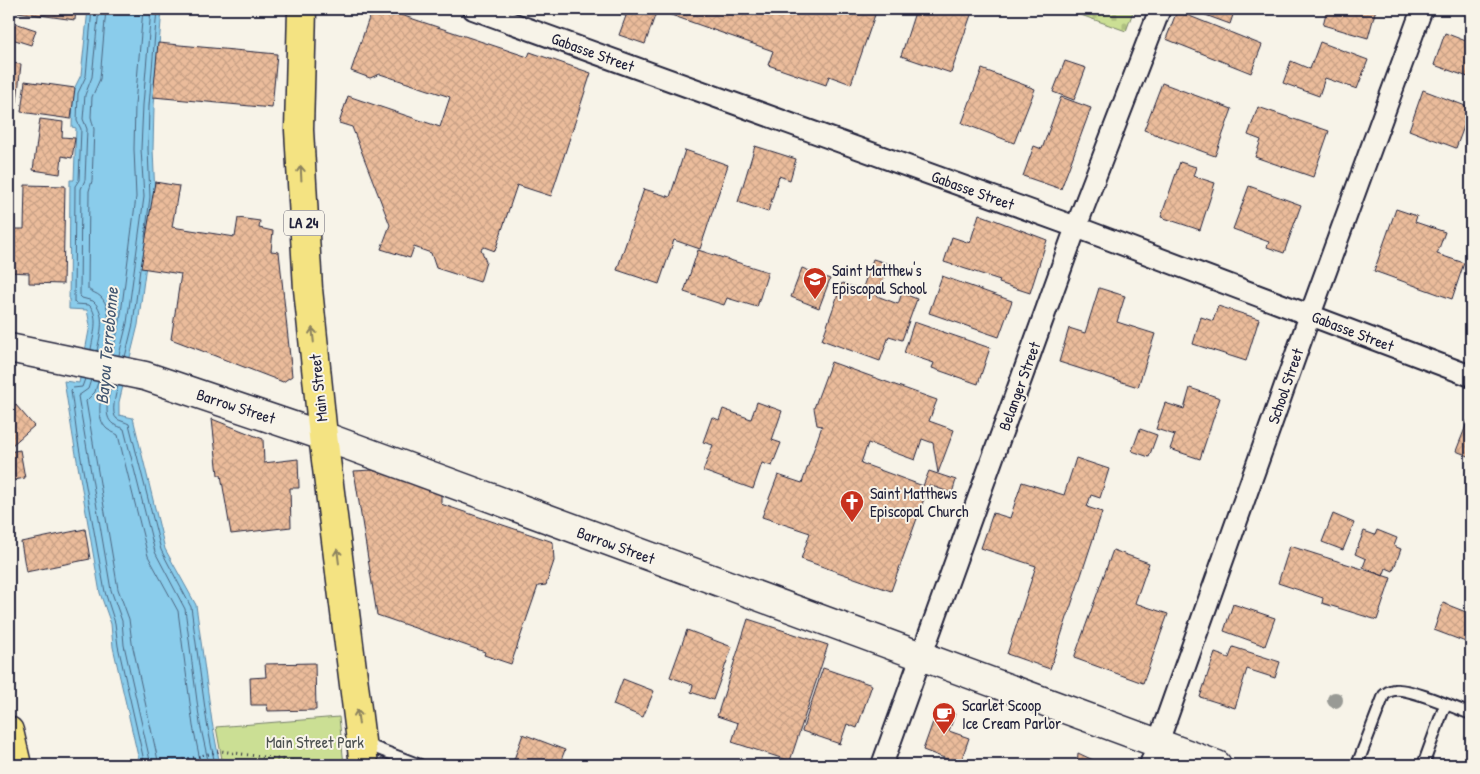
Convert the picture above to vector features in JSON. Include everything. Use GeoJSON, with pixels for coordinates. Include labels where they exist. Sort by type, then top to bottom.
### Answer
{"type":"FeatureCollection","features":[{"type":"Feature","properties":{"kind":"main road","name":"Main Street"},"geometry":{"type":"LineString","coordinates":[[302,9],[299,130],[308,289],[323,436],[363,754]]}},
{"type":"Feature","properties":{"kind":"main road","name":"Barrow Street"},"geometry":{"type":"LineString","coordinates":[[9,348],[145,376],[323,436],[921,658],[1154,755],[1217,765]]}},
{"type":"Feature","properties":{"kind":"main road"},"geometry":{"type":"LineString","coordinates":[[9,730],[17,765]]}},
{"type":"Feature","properties":{"kind":"street","name":"Gabasse Street"},"geometry":{"type":"LineString","coordinates":[[474,9],[1076,227],[1471,376]]}},
{"type":"Feature","properties":{"kind":"street","name":"Belanger Street"},"geometry":{"type":"LineString","coordinates":[[882,765],[1076,227],[1160,9]]}},
{"type":"Feature","properties":{"kind":"street","name":"School Street"},"geometry":{"type":"LineString","coordinates":[[1154,755],[1310,315],[1422,9]]}},
{"type":"Feature","properties":{"kind":"lane"},"geometry":{"type":"LineString","coordinates":[[1357,765],[1384,695],[1388,691],[1408,692],[1471,714]]}},
{"type":"Feature","properties":{"kind":"lane"},"geometry":{"type":"LineString","coordinates":[[1423,765],[1445,705]]}},
{"type":"Feature","properties":{"kind":"lane"},"geometry":{"type":"LineString","coordinates":[[363,754],[420,765]]}},
{"type":"Feature","properties":{"kind":"path"},"geometry":{"type":"LineString","coordinates":[[164,765],[221,751],[319,765]]}},
{"type":"Feature","properties":{"kind":"green space"},"geometry":{"type":"Polygon","coordinates":[[[1064,9],[1134,9],[1126,31],[1064,9]]]}},
{"type":"Feature","properties":{"kind":"green space","name":"Main Street Park"},"geometry":{"type":"Polygon","coordinates":[[[339,717],[344,765],[223,765],[216,727],[339,717]]]}},
{"type":"Feature","properties":{"kind":"water","name":"Bayou Terrebonne"},"geometry":{"type":"Polygon","coordinates":[[[88,9],[162,9],[154,106],[155,197],[138,325],[119,402],[119,415],[133,418],[165,549],[196,605],[212,722],[220,765],[140,765],[113,647],[111,624],[100,593],[64,381],[79,383],[90,325],[87,310],[69,309],[70,180],[74,180],[76,128],[72,127],[73,91],[81,75],[88,9]]]}},
{"type":"Feature","properties":{"kind":"building"},"geometry":{"type":"Polygon","coordinates":[[[10,9],[76,9],[75,20],[10,11],[10,9]]]}},
{"type":"Feature","properties":{"kind":"building"},"geometry":{"type":"Polygon","coordinates":[[[372,9],[383,9],[528,57],[530,52],[591,73],[551,196],[517,185],[495,251],[484,247],[481,249],[486,262],[480,282],[436,268],[431,253],[414,247],[410,258],[381,249],[390,225],[352,127],[339,123],[348,96],[440,127],[450,97],[380,74],[370,78],[351,71],[372,9]]]}},
{"type":"Feature","properties":{"kind":"building"},"geometry":{"type":"Polygon","coordinates":[[[604,9],[877,9],[851,84],[829,76],[826,85],[768,65],[773,51],[657,10],[645,44],[619,35],[626,16],[604,9]]]}},
{"type":"Feature","properties":{"kind":"building"},"geometry":{"type":"Polygon","coordinates":[[[916,9],[973,9],[951,73],[901,56],[916,9]]]}},
{"type":"Feature","properties":{"kind":"building"},"geometry":{"type":"Polygon","coordinates":[[[1189,9],[1235,9],[1230,24],[1189,9]]]}},
{"type":"Feature","properties":{"kind":"building"},"geometry":{"type":"Polygon","coordinates":[[[1327,9],[1376,9],[1368,38],[1323,25],[1327,9]]]}},
{"type":"Feature","properties":{"kind":"building"},"geometry":{"type":"Polygon","coordinates":[[[1451,9],[1471,9],[1471,16],[1451,9]]]}},
{"type":"Feature","properties":{"kind":"building"},"geometry":{"type":"Polygon","coordinates":[[[1177,11],[1262,45],[1251,73],[1166,39],[1177,11]]]}},
{"type":"Feature","properties":{"kind":"building"},"geometry":{"type":"Polygon","coordinates":[[[9,21],[36,30],[31,45],[12,39],[11,43],[9,42],[9,21]]]}},
{"type":"Feature","properties":{"kind":"building"},"geometry":{"type":"Polygon","coordinates":[[[1445,33],[1471,43],[1471,78],[1434,65],[1445,33]]]}},
{"type":"Feature","properties":{"kind":"building"},"geometry":{"type":"Polygon","coordinates":[[[1320,42],[1368,60],[1357,89],[1325,78],[1319,96],[1283,83],[1291,61],[1310,69],[1320,42]]]}},
{"type":"Feature","properties":{"kind":"building"},"geometry":{"type":"Polygon","coordinates":[[[158,43],[277,54],[272,108],[153,97],[158,43]]]}},
{"type":"Feature","properties":{"kind":"building"},"geometry":{"type":"Polygon","coordinates":[[[1065,61],[1086,68],[1074,100],[1053,92],[1065,61]]]}},
{"type":"Feature","properties":{"kind":"building"},"geometry":{"type":"Polygon","coordinates":[[[9,63],[21,64],[17,102],[9,101],[9,63]]]}},
{"type":"Feature","properties":{"kind":"building"},"geometry":{"type":"Polygon","coordinates":[[[982,69],[1035,89],[1014,143],[962,123],[982,69]]]}},
{"type":"Feature","properties":{"kind":"building"},"geometry":{"type":"Polygon","coordinates":[[[25,81],[75,88],[71,119],[21,112],[25,81]]]}},
{"type":"Feature","properties":{"kind":"building"},"geometry":{"type":"Polygon","coordinates":[[[1162,83],[1232,109],[1215,156],[1144,130],[1162,83]]]}},
{"type":"Feature","properties":{"kind":"building"},"geometry":{"type":"Polygon","coordinates":[[[1423,90],[1471,108],[1456,148],[1409,130],[1423,90]]]}},
{"type":"Feature","properties":{"kind":"building"},"geometry":{"type":"Polygon","coordinates":[[[1061,97],[1091,108],[1061,189],[1023,176],[1034,146],[1042,149],[1061,97]]]}},
{"type":"Feature","properties":{"kind":"building"},"geometry":{"type":"Polygon","coordinates":[[[1258,107],[1329,131],[1313,177],[1255,157],[1261,140],[1248,135],[1258,107]]]}},
{"type":"Feature","properties":{"kind":"building"},"geometry":{"type":"Polygon","coordinates":[[[40,119],[63,122],[62,137],[75,138],[72,158],[62,156],[60,174],[33,170],[40,119]]]}},
{"type":"Feature","properties":{"kind":"building"},"geometry":{"type":"Polygon","coordinates":[[[755,146],[796,159],[790,180],[779,176],[768,212],[738,202],[755,146]]]}},
{"type":"Feature","properties":{"kind":"building"},"geometry":{"type":"Polygon","coordinates":[[[685,150],[728,165],[700,249],[674,240],[659,284],[617,270],[644,189],[670,197],[685,150]]]}},
{"type":"Feature","properties":{"kind":"building"},"geometry":{"type":"Polygon","coordinates":[[[1180,162],[1196,167],[1193,176],[1215,183],[1200,230],[1161,217],[1180,162]]]}},
{"type":"Feature","properties":{"kind":"building"},"geometry":{"type":"Polygon","coordinates":[[[155,182],[179,186],[172,227],[235,237],[238,218],[260,221],[259,228],[273,231],[271,251],[279,252],[292,376],[283,382],[171,339],[181,274],[141,268],[155,182]]]}},
{"type":"Feature","properties":{"kind":"building"},"geometry":{"type":"Polygon","coordinates":[[[25,185],[65,186],[63,284],[29,283],[29,273],[9,272],[9,229],[24,229],[25,185]]]}},
{"type":"Feature","properties":{"kind":"building"},"geometry":{"type":"Polygon","coordinates":[[[1249,186],[1301,205],[1284,253],[1267,247],[1269,242],[1233,229],[1249,186]]]}},
{"type":"Feature","properties":{"kind":"building"},"geometry":{"type":"Polygon","coordinates":[[[1396,209],[1417,216],[1415,222],[1445,232],[1437,254],[1464,263],[1452,299],[1374,271],[1396,209]]]}},
{"type":"Feature","properties":{"kind":"building"},"geometry":{"type":"Polygon","coordinates":[[[979,214],[1047,240],[1030,293],[999,283],[1000,280],[944,262],[952,237],[970,243],[979,214]]]}},
{"type":"Feature","properties":{"kind":"building"},"geometry":{"type":"Polygon","coordinates":[[[698,250],[768,272],[757,307],[727,298],[724,305],[684,292],[698,250]]]}},
{"type":"Feature","properties":{"kind":"building"},"geometry":{"type":"Polygon","coordinates":[[[873,259],[889,264],[877,296],[898,304],[902,293],[917,299],[902,340],[889,336],[880,361],[822,340],[842,283],[862,290],[873,259]]]}},
{"type":"Feature","properties":{"kind":"building"},"geometry":{"type":"Polygon","coordinates":[[[802,268],[830,279],[819,308],[791,297],[802,268]]]}},
{"type":"Feature","properties":{"kind":"building"},"geometry":{"type":"Polygon","coordinates":[[[942,276],[1012,301],[999,337],[929,313],[942,276]]]}},
{"type":"Feature","properties":{"kind":"building"},"geometry":{"type":"Polygon","coordinates":[[[1099,288],[1125,296],[1117,322],[1155,334],[1138,387],[1059,362],[1069,328],[1085,333],[1099,288]]]}},
{"type":"Feature","properties":{"kind":"building"},"geometry":{"type":"Polygon","coordinates":[[[1218,306],[1259,319],[1246,361],[1193,344],[1201,317],[1213,321],[1218,306]]]}},
{"type":"Feature","properties":{"kind":"building"},"geometry":{"type":"Polygon","coordinates":[[[914,322],[990,348],[978,384],[932,368],[934,363],[904,353],[914,322]]]}},
{"type":"Feature","properties":{"kind":"building"},"geometry":{"type":"Polygon","coordinates":[[[831,362],[937,400],[929,421],[954,430],[938,473],[933,443],[922,439],[915,460],[868,443],[861,463],[923,486],[929,471],[956,480],[952,493],[929,485],[891,591],[801,559],[810,533],[762,517],[778,475],[802,483],[822,426],[817,425],[814,408],[831,362]]]}},
{"type":"Feature","properties":{"kind":"building"},"geometry":{"type":"Polygon","coordinates":[[[1190,388],[1220,398],[1200,459],[1170,449],[1175,435],[1156,429],[1165,403],[1184,409],[1190,388]]]}},
{"type":"Feature","properties":{"kind":"building"},"geometry":{"type":"Polygon","coordinates":[[[9,397],[34,426],[11,446],[9,444],[9,397]]]}},
{"type":"Feature","properties":{"kind":"building"},"geometry":{"type":"Polygon","coordinates":[[[757,402],[782,411],[772,440],[781,443],[772,466],[762,463],[753,489],[703,471],[713,445],[703,442],[712,417],[719,420],[723,409],[751,419],[757,402]]]}},
{"type":"Feature","properties":{"kind":"building"},"geometry":{"type":"Polygon","coordinates":[[[1471,413],[1471,457],[1456,451],[1471,413]]]}},
{"type":"Feature","properties":{"kind":"building"},"geometry":{"type":"Polygon","coordinates":[[[212,419],[263,439],[264,463],[298,459],[299,488],[290,488],[291,527],[231,534],[221,475],[218,475],[212,419]]]}},
{"type":"Feature","properties":{"kind":"building"},"geometry":{"type":"Polygon","coordinates":[[[1140,429],[1157,435],[1149,457],[1132,451],[1140,429]]]}},
{"type":"Feature","properties":{"kind":"building"},"geometry":{"type":"Polygon","coordinates":[[[20,450],[25,478],[9,481],[9,452],[20,450]]]}},
{"type":"Feature","properties":{"kind":"building"},"geometry":{"type":"Polygon","coordinates":[[[1076,458],[1109,469],[1100,498],[1091,495],[1087,507],[1102,512],[1050,669],[1007,654],[1036,566],[981,548],[993,513],[1010,518],[1022,482],[1064,495],[1076,458]]]}},
{"type":"Feature","properties":{"kind":"building"},"geometry":{"type":"Polygon","coordinates":[[[372,470],[441,493],[441,504],[553,542],[554,561],[546,585],[538,586],[511,664],[484,655],[485,652],[377,615],[354,471],[372,470]]]}},
{"type":"Feature","properties":{"kind":"building"},"geometry":{"type":"Polygon","coordinates":[[[1333,514],[1354,523],[1343,550],[1322,542],[1333,514]]]}},
{"type":"Feature","properties":{"kind":"building"},"geometry":{"type":"Polygon","coordinates":[[[85,529],[90,559],[26,572],[21,542],[85,529]]]}},
{"type":"Feature","properties":{"kind":"building"},"geometry":{"type":"Polygon","coordinates":[[[1377,530],[1397,538],[1394,546],[1401,549],[1393,571],[1386,568],[1383,576],[1363,567],[1366,559],[1355,554],[1364,531],[1375,535],[1377,530]]]}},
{"type":"Feature","properties":{"kind":"building"},"geometry":{"type":"Polygon","coordinates":[[[1290,546],[1391,578],[1377,620],[1322,603],[1323,598],[1278,583],[1290,546]]]}},
{"type":"Feature","properties":{"kind":"building"},"geometry":{"type":"Polygon","coordinates":[[[1113,550],[1149,563],[1135,603],[1168,614],[1143,683],[1074,658],[1113,550]]]}},
{"type":"Feature","properties":{"kind":"building"},"geometry":{"type":"Polygon","coordinates":[[[1443,603],[1471,614],[1471,644],[1434,630],[1443,603]]]}},
{"type":"Feature","properties":{"kind":"building"},"geometry":{"type":"Polygon","coordinates":[[[1233,604],[1275,618],[1265,646],[1224,631],[1233,604]]]}},
{"type":"Feature","properties":{"kind":"building"},"geometry":{"type":"Polygon","coordinates":[[[748,619],[828,645],[790,761],[732,742],[738,723],[717,716],[748,619]]]}},
{"type":"Feature","properties":{"kind":"building"},"geometry":{"type":"Polygon","coordinates":[[[687,630],[732,647],[713,700],[691,692],[693,685],[670,677],[687,630]]]}},
{"type":"Feature","properties":{"kind":"building"},"geometry":{"type":"Polygon","coordinates":[[[1233,647],[1280,662],[1275,678],[1247,669],[1235,708],[1200,697],[1215,653],[1229,658],[1233,647]]]}},
{"type":"Feature","properties":{"kind":"building"},"geometry":{"type":"Polygon","coordinates":[[[315,663],[316,710],[268,711],[267,705],[251,705],[250,678],[266,677],[265,664],[315,663]]]}},
{"type":"Feature","properties":{"kind":"building"},"geometry":{"type":"Polygon","coordinates":[[[823,668],[872,685],[857,728],[847,724],[840,744],[802,731],[823,668]]]}},
{"type":"Feature","properties":{"kind":"building"},"geometry":{"type":"Polygon","coordinates":[[[623,679],[654,691],[643,717],[613,705],[623,679]]]}},
{"type":"Feature","properties":{"kind":"building","name":"Scarlet Scoop Ice Cream Parlor"},"geometry":{"type":"Polygon","coordinates":[[[938,708],[955,714],[949,731],[969,738],[960,764],[923,750],[938,708]]]}},
{"type":"Feature","properties":{"kind":"building"},"geometry":{"type":"Polygon","coordinates":[[[523,734],[565,750],[559,765],[512,765],[523,734]]]}},
{"type":"Feature","properties":{"kind":"building"},"geometry":{"type":"Polygon","coordinates":[[[1078,753],[1093,760],[1096,765],[1077,765],[1078,753]]]}},
{"type":"Feature","properties":{"kind":"place","name":"Saint Matthew's Episcopal School"},"geometry":{"type":"Point","coordinates":[815,300]}},
{"type":"Feature","properties":{"kind":"place","name":"Saint Matthews Episcopal Church"},"geometry":{"type":"Point","coordinates":[852,523]}},
{"type":"Feature","properties":{"kind":"place","name":"Scarlet Scoop Ice Cream Parlor"},"geometry":{"type":"Point","coordinates":[944,735]}}]}
